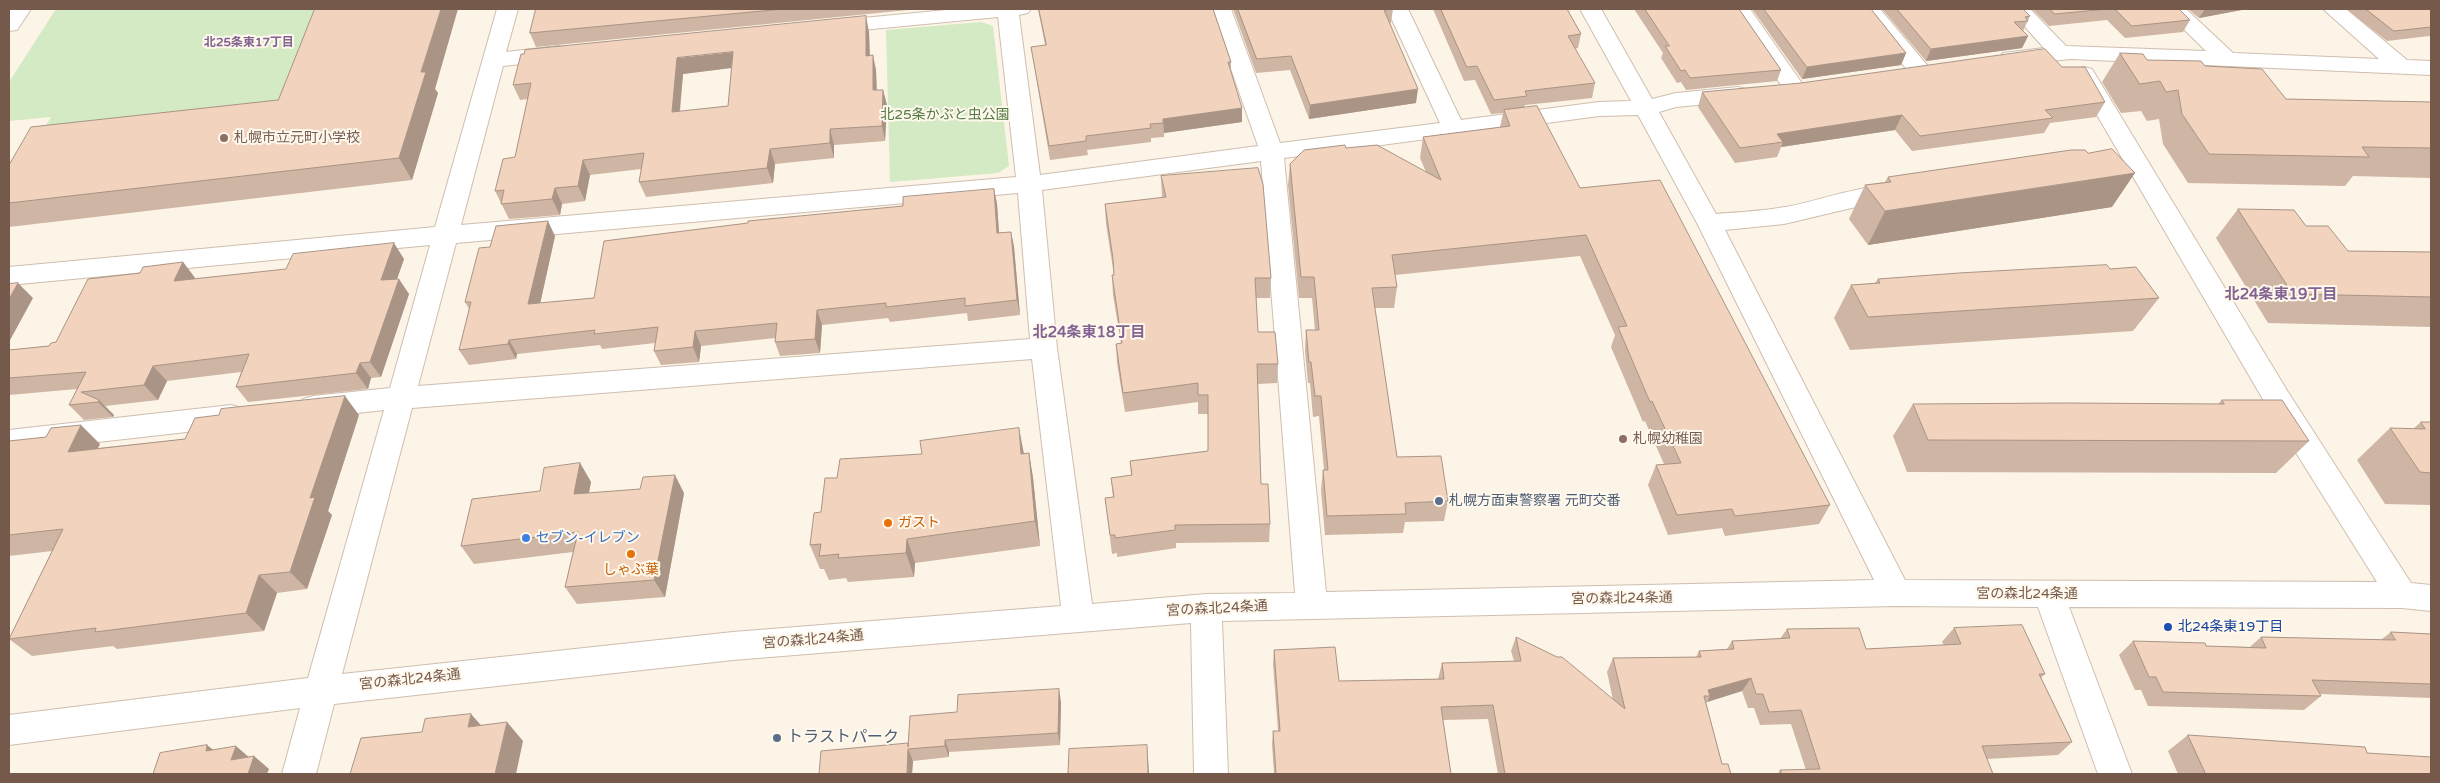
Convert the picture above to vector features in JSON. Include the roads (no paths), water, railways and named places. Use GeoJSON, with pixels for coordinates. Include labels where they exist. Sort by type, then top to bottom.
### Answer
{"type":"FeatureCollection","features":[{"type":"Feature","properties":{"kind":"street"},"geometry":{"type":"LineString","coordinates":[[9,25],[20,9]]}},
{"type":"Feature","properties":{"kind":"street"},"geometry":{"type":"LineString","coordinates":[[299,774],[507,9]]}},
{"type":"Feature","properties":{"kind":"street"},"geometry":{"type":"LineString","coordinates":[[810,29],[1013,9],[1044,348],[1078,618]]}},
{"type":"Feature","properties":{"kind":"street"},"geometry":{"type":"LineString","coordinates":[[1220,9],[1272,152],[1312,605]]}},
{"type":"Feature","properties":{"kind":"street"},"geometry":{"type":"LineString","coordinates":[[1397,9],[1454,128]]}},
{"type":"Feature","properties":{"kind":"street"},"geometry":{"type":"LineString","coordinates":[[1591,9],[1709,223],[1896,593]]}},
{"type":"Feature","properties":{"kind":"street"},"geometry":{"type":"LineString","coordinates":[[9,276],[1029,184],[1599,109],[1646,108],[1676,100],[1785,89],[1740,9]]}},
{"type":"Feature","properties":{"kind":"street"},"geometry":{"type":"LineString","coordinates":[[1869,9],[1919,70]]}},
{"type":"Feature","properties":{"kind":"street"},"geometry":{"type":"LineString","coordinates":[[2019,9],[2065,52],[2125,161],[2278,400],[2416,596]]}},
{"type":"Feature","properties":{"kind":"street"},"geometry":{"type":"LineString","coordinates":[[2174,9],[2228,60]]}},
{"type":"Feature","properties":{"kind":"street"},"geometry":{"type":"LineString","coordinates":[[2334,9],[2400,66]]}},
{"type":"Feature","properties":{"kind":"street"},"geometry":{"type":"LineString","coordinates":[[493,60],[582,51]]}},
{"type":"Feature","properties":{"kind":"street"},"geometry":{"type":"LineString","coordinates":[[1994,60],[2065,52],[2431,68]]}},
{"type":"Feature","properties":{"kind":"street"},"geometry":{"type":"LineString","coordinates":[[1709,223],[1784,216],[1860,198],[1919,190]]}},
{"type":"Feature","properties":{"kind":"street"},"geometry":{"type":"LineString","coordinates":[[292,410],[400,398],[1044,348]]}},
{"type":"Feature","properties":{"kind":"street"},"geometry":{"type":"LineString","coordinates":[[9,441],[253,414]]}},
{"type":"Feature","properties":{"kind":"street","name":"宮の森北24条通"},"geometry":{"type":"LineString","coordinates":[[9,730],[384,683],[734,646],[1206,608],[1896,593],[2416,596]]}},
{"type":"Feature","properties":{"kind":"street"},"geometry":{"type":"LineString","coordinates":[[2048,593],[2115,774]]}},
{"type":"Feature","properties":{"kind":"street"},"geometry":{"type":"LineString","coordinates":[[1206,608],[1211,774]]}},
{"type":"Feature","properties":{"kind":"place","name":"札幌市立元町小学校"},"geometry":{"type":"Point","coordinates":[224,138]}},
{"type":"Feature","properties":{"kind":"place","name":"札幌幼稚園"},"geometry":{"type":"Point","coordinates":[1623,439]}},
{"type":"Feature","properties":{"kind":"place","name":"札幌方面東警察署 元町交番"},"geometry":{"type":"Point","coordinates":[1439,501]}},
{"type":"Feature","properties":{"kind":"place","name":"ガスト"},"geometry":{"type":"Point","coordinates":[888,523]}},
{"type":"Feature","properties":{"kind":"place","name":"セブン-イレブン"},"geometry":{"type":"Point","coordinates":[526,538]}},
{"type":"Feature","properties":{"kind":"place","name":"しゃぶ葉"},"geometry":{"type":"Point","coordinates":[631,554]}},
{"type":"Feature","properties":{"kind":"place","name":"北24条東19丁目"},"geometry":{"type":"Point","coordinates":[2168,627]}},
{"type":"Feature","properties":{"kind":"place","name":"トラストパーク"},"geometry":{"type":"Point","coordinates":[777,738]}},
{"type":"Feature","properties":{"kind":"district","name":"北25条東17丁目"},"geometry":{"type":"Point","coordinates":[249,43]}},
{"type":"Feature","properties":{"kind":"district","name":"北24条東19丁目"},"geometry":{"type":"Point","coordinates":[2281,295]}},
{"type":"Feature","properties":{"kind":"district","name":"北24条東18丁目"},"geometry":{"type":"Point","coordinates":[1089,333]}},
{"type":"Feature","properties":{"kind":"park label","name":"北25条かぶと虫公園"},"geometry":{"type":"Point","coordinates":[945,115]}}]}
